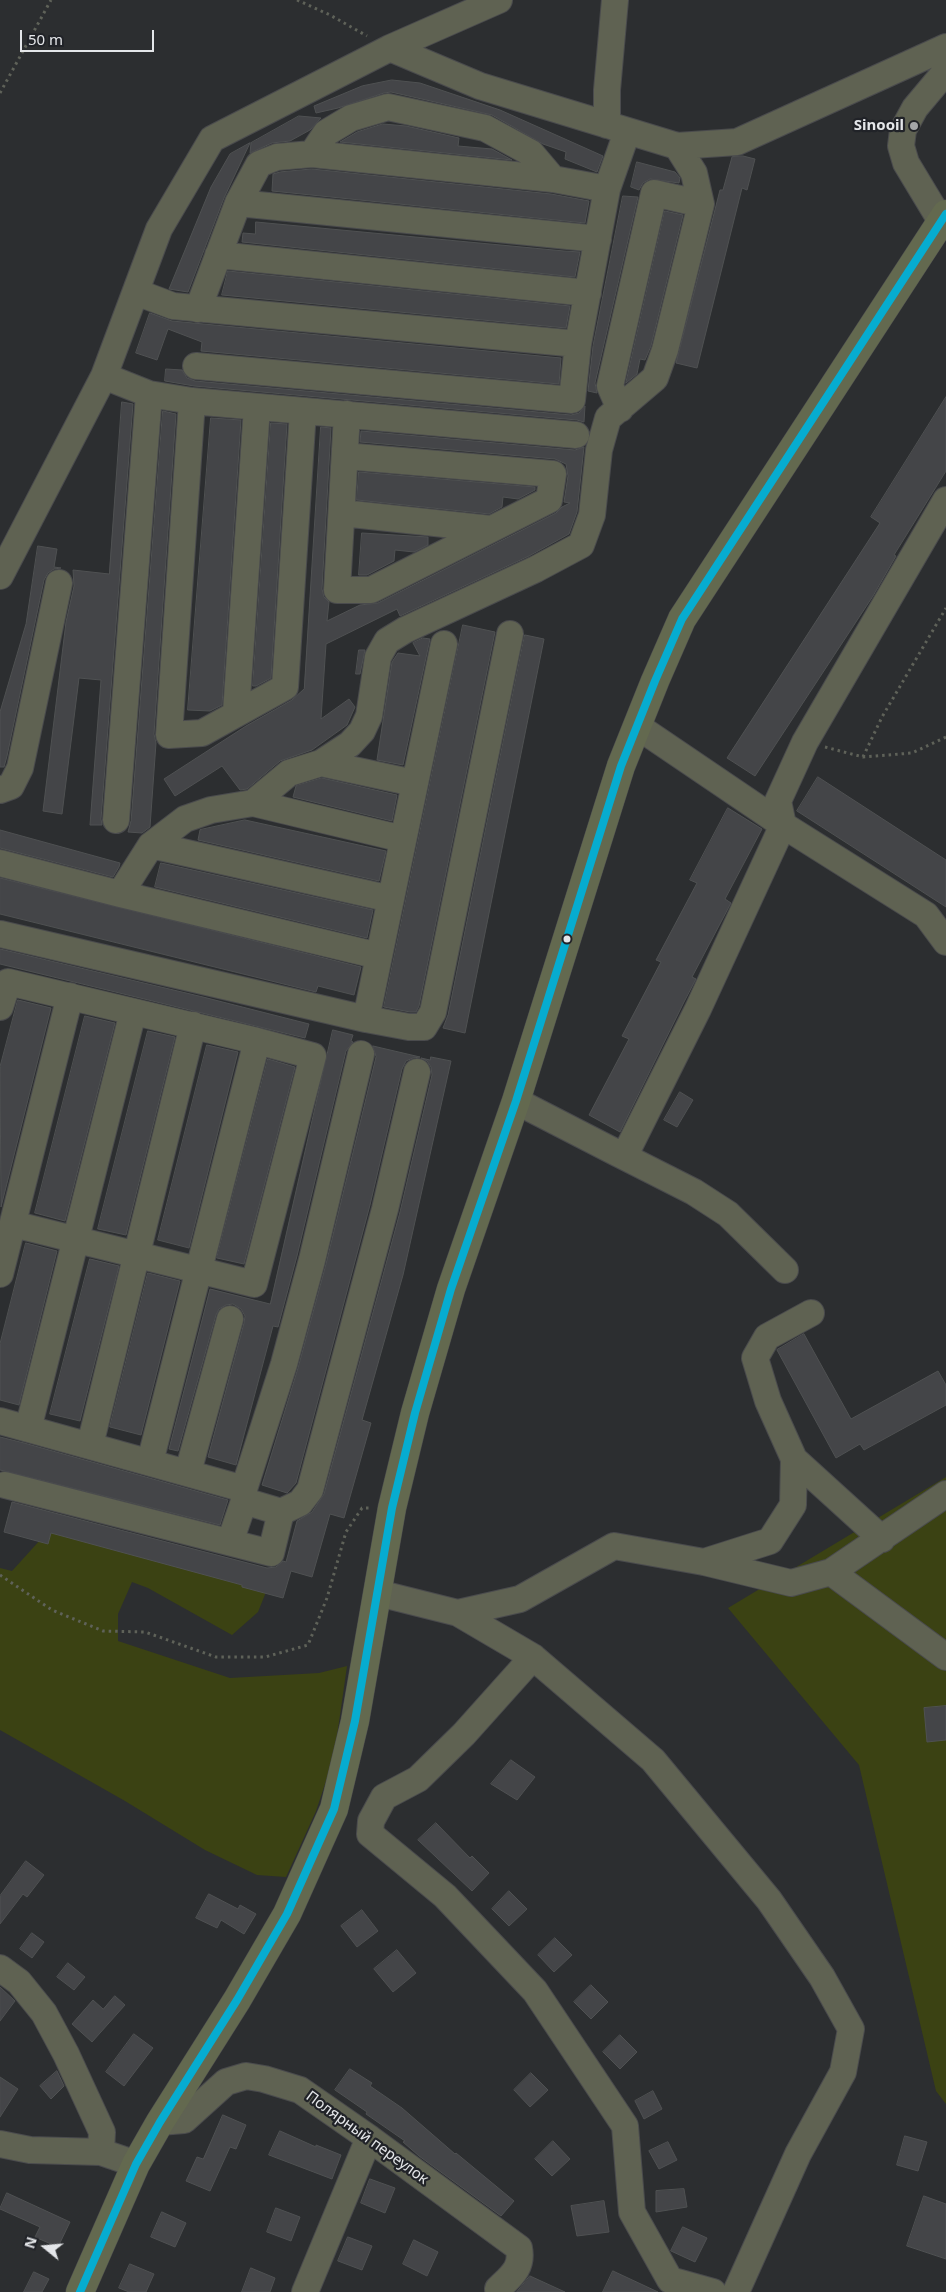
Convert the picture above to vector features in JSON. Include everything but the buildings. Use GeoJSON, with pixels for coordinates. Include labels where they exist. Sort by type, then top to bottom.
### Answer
{"type":"FeatureCollection","features":[{"type":"Feature","properties":{"kind":"highway"},"geometry":{"type":"LineString","coordinates":[[80,2292],[136,2164],[160,2122],[237,2000],[287,1914],[334,1809],[355,1721],[392,1508],[415,1413],[451,1289],[516,1101],[618,776],[637,726],[682,619],[944,218]]}},
{"type":"Feature","properties":{"kind":"street"},"geometry":{"type":"LineString","coordinates":[[0,576],[104,376],[159,229],[212,139],[390,48],[499,0]]}},
{"type":"Feature","properties":{"kind":"street"},"geometry":{"type":"LineString","coordinates":[[196,366],[572,400],[578,344],[617,128],[607,90],[615,0]]}},
{"type":"Feature","properties":{"kind":"street"},"geometry":{"type":"LineString","coordinates":[[390,48],[480,86],[677,146],[737,142],[946,47]]}},
{"type":"Feature","properties":{"kind":"street"},"geometry":{"type":"LineString","coordinates":[[944,218],[906,163],[901,146],[903,130],[915,108],[946,72]]}},
{"type":"Feature","properties":{"kind":"street"},"geometry":{"type":"LineString","coordinates":[[312,154],[326,133],[351,118],[388,107],[485,128],[531,153],[553,179]]}},
{"type":"Feature","properties":{"kind":"street"},"geometry":{"type":"LineString","coordinates":[[253,802],[289,773],[322,763],[350,744],[362,731],[368,716],[378,657],[387,641],[405,630],[536,569],[581,545],[592,515],[599,450],[608,418],[655,378],[665,350],[701,204],[694,173],[677,146]]}},
{"type":"Feature","properties":{"kind":"street"},"geometry":{"type":"LineString","coordinates":[[198,309],[238,203],[259,164],[277,157],[312,154],[553,179],[607,189]]}},
{"type":"Feature","properties":{"kind":"street"},"geometry":{"type":"LineString","coordinates":[[620,409],[610,386],[654,193],[701,204]]}},
{"type":"Feature","properties":{"kind":"street"},"geometry":{"type":"LineString","coordinates":[[238,203],[598,239]]}},
{"type":"Feature","properties":{"kind":"street"},"geometry":{"type":"LineString","coordinates":[[218,255],[588,293]]}},
{"type":"Feature","properties":{"kind":"street"},"geometry":{"type":"LineString","coordinates":[[136,292],[173,306],[198,309],[578,344]]}},
{"type":"Feature","properties":{"kind":"street"},"geometry":{"type":"LineString","coordinates":[[104,376],[149,394],[192,402],[576,435]]}},
{"type":"Feature","properties":{"kind":"street"},"geometry":{"type":"LineString","coordinates":[[116,820],[149,394]]}},
{"type":"Feature","properties":{"kind":"street"},"geometry":{"type":"LineString","coordinates":[[192,402],[169,735],[202,733],[285,687],[303,411]]}},
{"type":"Feature","properties":{"kind":"street"},"geometry":{"type":"LineString","coordinates":[[236,713],[257,407]]}},
{"type":"Feature","properties":{"kind":"street"},"geometry":{"type":"LineString","coordinates":[[345,456],[553,474],[549,500],[371,590],[337,590],[347,414]]}},
{"type":"Feature","properties":{"kind":"street"},"geometry":{"type":"LineString","coordinates":[[620,1154],[628,1149],[698,1008],[783,825],[778,801],[805,742],[946,500]]}},
{"type":"Feature","properties":{"kind":"street"},"geometry":{"type":"LineString","coordinates":[[342,513],[491,529]]}},
{"type":"Feature","properties":{"kind":"street"},"geometry":{"type":"LineString","coordinates":[[0,790],[11,786],[20,768],[58,583]]}},
{"type":"Feature","properties":{"kind":"street"},"geometry":{"type":"LineString","coordinates":[[0,934],[366,1019],[409,1027],[424,1027],[433,1012],[510,634]]}},
{"type":"Feature","properties":{"kind":"street"},"geometry":{"type":"LineString","coordinates":[[366,1019],[444,644]]}},
{"type":"Feature","properties":{"kind":"street"},"geometry":{"type":"LineString","coordinates":[[637,726],[783,825],[926,915],[946,942]]}},
{"type":"Feature","properties":{"kind":"street"},"geometry":{"type":"LineString","coordinates":[[322,763],[414,784]]}},
{"type":"Feature","properties":{"kind":"street"},"geometry":{"type":"LineString","coordinates":[[120,894],[151,845],[185,819],[211,810],[253,802],[403,839]]}},
{"type":"Feature","properties":{"kind":"street"},"geometry":{"type":"LineString","coordinates":[[151,845],[391,898]]}},
{"type":"Feature","properties":{"kind":"street"},"geometry":{"type":"LineString","coordinates":[[0,863],[120,894],[379,956]]}},
{"type":"Feature","properties":{"kind":"street"},"geometry":{"type":"LineString","coordinates":[[0,1007],[8,982],[193,1025],[312,1056],[254,1284],[13,1224]]}},
{"type":"Feature","properties":{"kind":"street"},"geometry":{"type":"LineString","coordinates":[[0,1274],[70,996]]}},
{"type":"Feature","properties":{"kind":"street"},"geometry":{"type":"LineString","coordinates":[[28,1429],[133,1012]]}},
{"type":"Feature","properties":{"kind":"street"},"geometry":{"type":"LineString","coordinates":[[90,1445],[193,1025]]}},
{"type":"Feature","properties":{"kind":"street"},"geometry":{"type":"LineString","coordinates":[[150,1462],[257,1041]]}},
{"type":"Feature","properties":{"kind":"street"},"geometry":{"type":"LineString","coordinates":[[230,1542],[284,1364],[312,1260],[361,1054]]}},
{"type":"Feature","properties":{"kind":"street"},"geometry":{"type":"LineString","coordinates":[[281,1512],[300,1503],[310,1490],[385,1209],[417,1072]]}},
{"type":"Feature","properties":{"kind":"street"},"geometry":{"type":"LineString","coordinates":[[516,1101],[694,1192],[728,1214],[785,1270]]}},
{"type":"Feature","properties":{"kind":"street"},"geometry":{"type":"LineString","coordinates":[[811,1314],[766,1337],[755,1358],[768,1401],[794,1459],[882,1539]]}},
{"type":"Feature","properties":{"kind":"street"},"geometry":{"type":"LineString","coordinates":[[188,1472],[230,1319]]}},
{"type":"Feature","properties":{"kind":"street"},"geometry":{"type":"LineString","coordinates":[[0,1421],[188,1472],[281,1512]]}},
{"type":"Feature","properties":{"kind":"street"},"geometry":{"type":"LineString","coordinates":[[704,1562],[770,1541],[792,1505],[794,1459]]}},
{"type":"Feature","properties":{"kind":"street"},"geometry":{"type":"LineString","coordinates":[[4,1484],[271,1553],[281,1512]]}},
{"type":"Feature","properties":{"kind":"street"},"geometry":{"type":"LineString","coordinates":[[458,1613],[520,1599],[614,1546],[704,1562],[791,1583],[831,1572],[946,1494]]}},
{"type":"Feature","properties":{"kind":"street"},"geometry":{"type":"LineString","coordinates":[[831,1572],[946,1658]]}},
{"type":"Feature","properties":{"kind":"street"},"geometry":{"type":"LineString","coordinates":[[378,1593],[458,1613],[533,1657],[653,1760],[769,1900],[822,1976],[851,2030],[843,2072],[798,2154],[736,2292]]}},
{"type":"Feature","properties":{"kind":"street"},"geometry":{"type":"LineString","coordinates":[[533,1657],[464,1734],[418,1780],[384,1797],[371,1821],[370,1834],[445,1896],[535,1991],[625,2126],[632,2212],[670,2280],[714,2292]]}},
{"type":"Feature","properties":{"kind":"street"},"geometry":{"type":"LineString","coordinates":[[0,1968],[19,1982],[44,2013],[62,2046],[102,2132],[101,2152]]}},
{"type":"Feature","properties":{"kind":"street","name":"Полярный переулок"},"geometry":{"type":"LineString","coordinates":[[160,2122],[184,2120],[226,2082],[246,2076],[264,2079],[300,2090],[518,2248],[521,2260],[514,2274],[498,2291]]}},
{"type":"Feature","properties":{"kind":"street"},"geometry":{"type":"LineString","coordinates":[[305,2292],[368,2138]]}},
{"type":"Feature","properties":{"kind":"street"},"geometry":{"type":"LineString","coordinates":[[0,2144],[30,2150],[101,2152],[136,2164]]}},
{"type":"Feature","properties":{"kind":"path"},"geometry":{"type":"LineString","coordinates":[[0,93],[51,0]]}},
{"type":"Feature","properties":{"kind":"path"},"geometry":{"type":"LineString","coordinates":[[297,0],[330,15],[390,48]]}},
{"type":"Feature","properties":{"kind":"path"},"geometry":{"type":"LineString","coordinates":[[863,757],[882,717],[946,608]]}},
{"type":"Feature","properties":{"kind":"path"},"geometry":{"type":"LineString","coordinates":[[805,742],[863,757],[912,753],[946,737]]}},
{"type":"Feature","properties":{"kind":"path"},"geometry":{"type":"LineString","coordinates":[[0,1575],[52,1610],[103,1630],[145,1632],[216,1657],[265,1658],[308,1645],[327,1598],[346,1532],[362,1508],[392,1508]]}},
{"type":"Feature","properties":{"kind":"green space"},"geometry":{"type":"Polygon","coordinates":[[[946,1477],[946,2104],[936,2091],[859,1765],[728,1608],[946,1477]]]}},
{"type":"Feature","properties":{"kind":"green space"},"geometry":{"type":"Polygon","coordinates":[[[51,1528],[266,1592],[258,1612],[232,1635],[148,1588],[132,1582],[118,1614],[118,1641],[230,1678],[319,1673],[347,1666],[334,1757],[316,1811],[286,1877],[257,1875],[205,1850],[125,1801],[0,1730],[0,1568],[12,1571],[51,1528]]]}},
{"type":"Feature","properties":{"kind":"transit line"},"geometry":{"type":"LineString","coordinates":[[80,2292],[136,2164],[160,2122],[237,2000],[287,1914],[334,1809],[355,1721],[392,1508],[415,1413],[451,1289],[516,1101],[621,766],[655,681],[682,619],[946,214]]}},
{"type":"Feature","properties":{"kind":"place","name":"Sinooil"},"geometry":{"type":"Point","coordinates":[914,126]}}]}
